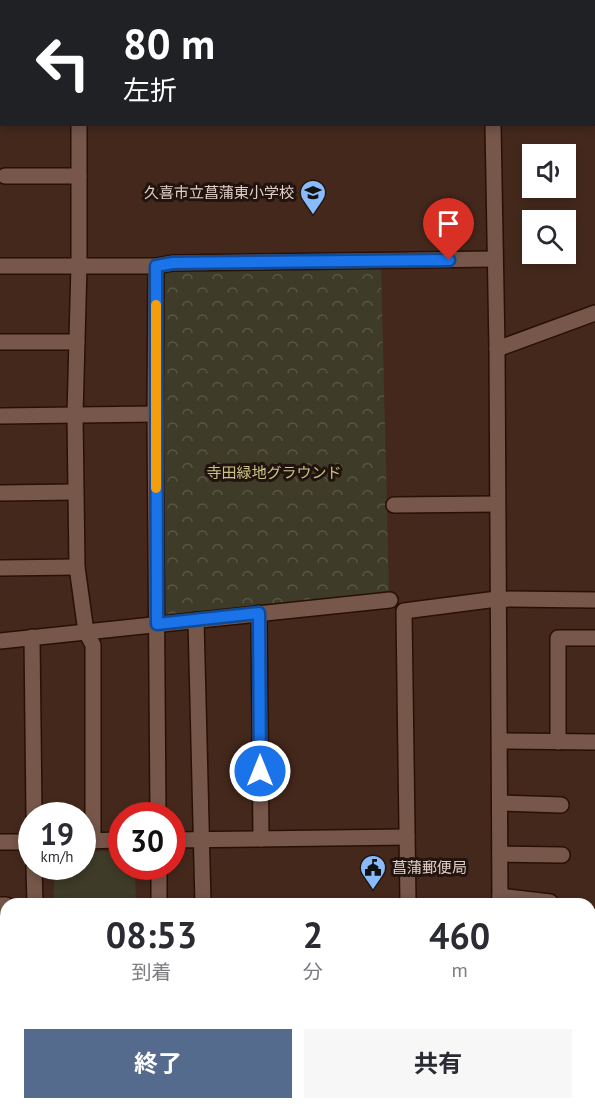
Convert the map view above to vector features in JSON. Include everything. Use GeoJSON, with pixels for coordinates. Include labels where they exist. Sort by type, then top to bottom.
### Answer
{"type":"FeatureCollection","features":[{"type":"Feature","properties":{"kind":"street"},"geometry":{"type":"LineString","coordinates":[[79,126],[79,265],[75,415],[76,567],[86,632],[93,645],[89,802]]}},
{"type":"Feature","properties":{"kind":"street"},"geometry":{"type":"LineString","coordinates":[[493,126],[497,349],[500,898]]}},
{"type":"Feature","properties":{"kind":"street"},"geometry":{"type":"LineString","coordinates":[[5,176],[79,176]]}},
{"type":"Feature","properties":{"kind":"street"},"geometry":{"type":"LineString","coordinates":[[0,266],[156,266],[173,263],[495,259]]}},
{"type":"Feature","properties":{"kind":"street"},"geometry":{"type":"LineString","coordinates":[[156,266],[158,802]]}},
{"type":"Feature","properties":{"kind":"street"},"geometry":{"type":"LineString","coordinates":[[497,349],[595,313]]}},
{"type":"Feature","properties":{"kind":"street"},"geometry":{"type":"LineString","coordinates":[[0,342],[77,342]]}},
{"type":"Feature","properties":{"kind":"street"},"geometry":{"type":"LineString","coordinates":[[0,416],[155,414]]}},
{"type":"Feature","properties":{"kind":"street"},"geometry":{"type":"LineString","coordinates":[[0,493],[75,492]]}},
{"type":"Feature","properties":{"kind":"street"},"geometry":{"type":"LineString","coordinates":[[394,504],[497,504]]}},
{"type":"Feature","properties":{"kind":"street"},"geometry":{"type":"LineString","coordinates":[[0,568],[76,567]]}},
{"type":"Feature","properties":{"kind":"street"},"geometry":{"type":"LineString","coordinates":[[408,898],[404,611],[497,599],[595,600]]}},
{"type":"Feature","properties":{"kind":"street"},"geometry":{"type":"LineString","coordinates":[[0,641],[390,600]]}},
{"type":"Feature","properties":{"kind":"street"},"geometry":{"type":"LineString","coordinates":[[259,613],[261,839]]}},
{"type":"Feature","properties":{"kind":"street"},"geometry":{"type":"LineString","coordinates":[[196,620],[203,898]]}},
{"type":"Feature","properties":{"kind":"street"},"geometry":{"type":"LineString","coordinates":[[32,637],[34,802]]}},
{"type":"Feature","properties":{"kind":"street"},"geometry":{"type":"LineString","coordinates":[[558,742],[558,638],[595,638]]}},
{"type":"Feature","properties":{"kind":"street"},"geometry":{"type":"LineString","coordinates":[[500,741],[595,742]]}},
{"type":"Feature","properties":{"kind":"street"},"geometry":{"type":"LineString","coordinates":[[500,803],[561,805]]}},
{"type":"Feature","properties":{"kind":"street"},"geometry":{"type":"LineString","coordinates":[[186,840],[407,837]]}},
{"type":"Feature","properties":{"kind":"street"},"geometry":{"type":"LineString","coordinates":[[0,842],[18,842]]}},
{"type":"Feature","properties":{"kind":"street"},"geometry":{"type":"LineString","coordinates":[[500,854],[562,855]]}},
{"type":"Feature","properties":{"kind":"street"},"geometry":{"type":"LineString","coordinates":[[34,880],[35,898]]}},
{"type":"Feature","properties":{"kind":"street"},"geometry":{"type":"LineString","coordinates":[[159,880],[159,898]]}},
{"type":"Feature","properties":{"kind":"green space","name":"寺田緑地グラウンド"},"geometry":{"type":"Polygon","coordinates":[[[381,265],[389,592],[161,618],[161,269],[381,265]]]}},
{"type":"Feature","properties":{"kind":"green space"},"geometry":{"type":"Polygon","coordinates":[[[108,851],[108,880],[135,880],[136,898],[54,898],[54,880],[96,880],[96,852],[108,851]]]}},
{"type":"Feature","properties":{"kind":"slow traffic"},"geometry":{"type":"LineString","coordinates":[[156,305],[156,488]]}},
{"type":"Feature","properties":{"kind":"place","name":"久喜市立菖蒲東小学校"},"geometry":{"type":"Point","coordinates":[313,216]}},
{"type":"Feature","properties":{"kind":"place","name":"菖蒲郵便局"},"geometry":{"type":"Point","coordinates":[373,891]}},
{"type":"Feature","properties":{"kind":"route"},"geometry":{"type":"LineString","coordinates":[[260,771],[259,613],[157,624],[156,266],[173,263],[449,260]]}}]}
